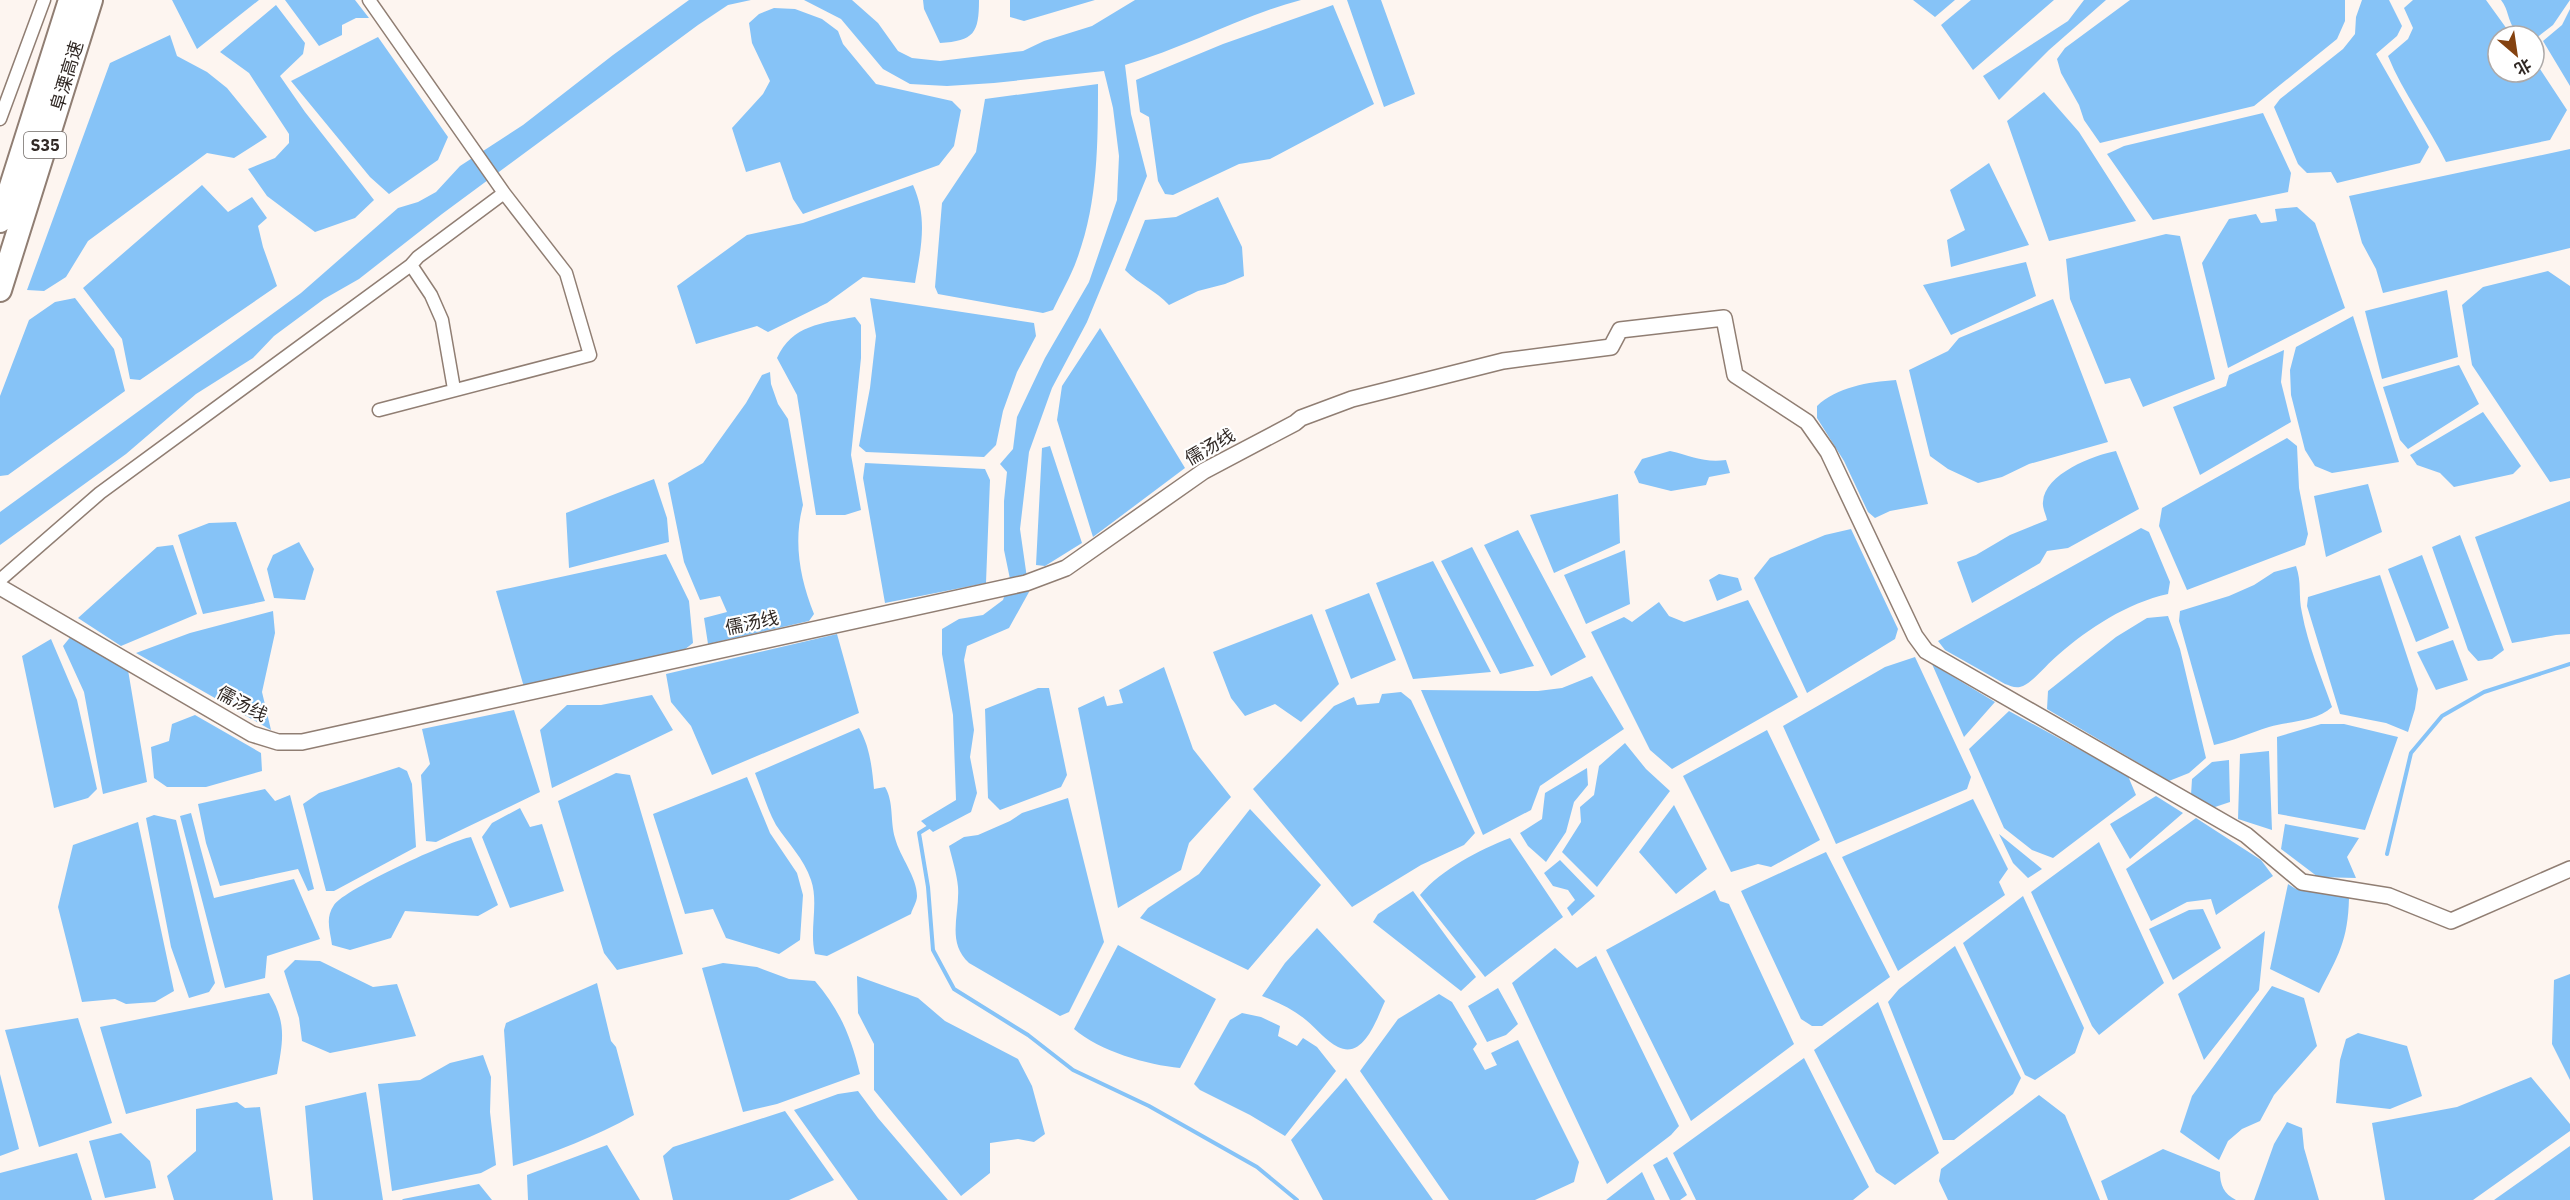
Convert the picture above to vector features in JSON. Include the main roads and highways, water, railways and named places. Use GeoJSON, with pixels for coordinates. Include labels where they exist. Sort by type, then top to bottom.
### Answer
{"type":"FeatureCollection","features":[{"type":"Feature","properties":{"kind":"highway","name":"阜溧高速"},"geometry":{"type":"LineString","coordinates":[[0,221],[70,0]]}},
{"type":"Feature","properties":{"kind":"highway","name":"阜溧高速"},"geometry":{"type":"LineString","coordinates":[[0,290],[91,0]]}},
{"type":"Feature","properties":{"kind":"water"},"geometry":{"type":"Polygon","coordinates":[[[172,0],[259,0],[197,49],[172,0]]]}},
{"type":"Feature","properties":{"kind":"water"},"geometry":{"type":"Polygon","coordinates":[[[285,0],[355,0],[369,18],[356,18],[342,25],[342,35],[319,46],[285,0]]]}},
{"type":"Feature","properties":{"kind":"water"},"geometry":{"type":"Polygon","coordinates":[[[689,0],[751,0],[728,5],[698,25],[442,214],[359,279],[324,299],[274,336],[253,358],[196,394],[126,454],[0,545],[0,512],[301,293],[398,208],[418,202],[436,192],[460,166],[523,125],[689,0]]]}},
{"type":"Feature","properties":{"kind":"water"},"geometry":{"type":"Polygon","coordinates":[[[804,0],[852,0],[878,23],[898,51],[912,58],[940,61],[1023,51],[1044,41],[1092,26],[1135,0],[1301,0],[1125,65],[1131,114],[1147,176],[1087,322],[1052,388],[1029,452],[1020,529],[1029,592],[1009,628],[967,646],[964,660],[974,730],[970,757],[977,793],[971,812],[933,832],[921,821],[956,800],[953,715],[942,654],[942,629],[959,619],[983,615],[1003,600],[1010,579],[1004,550],[1004,501],[1007,472],[1000,464],[1013,449],[1017,417],[1045,358],[1089,282],[1117,200],[1119,156],[1113,108],[1104,71],[994,83],[947,86],[910,84],[883,69],[841,19],[804,0]]]}},
{"type":"Feature","properties":{"kind":"water"},"geometry":{"type":"Polygon","coordinates":[[[923,0],[979,0],[976,28],[960,40],[940,43],[924,9],[923,0]]]}},
{"type":"Feature","properties":{"kind":"water"},"geometry":{"type":"Polygon","coordinates":[[[1010,0],[1095,0],[1024,21],[1010,17],[1010,0]]]}},
{"type":"Feature","properties":{"kind":"water"},"geometry":{"type":"Polygon","coordinates":[[[1347,0],[1381,0],[1415,94],[1384,107],[1347,0]]]}},
{"type":"Feature","properties":{"kind":"water"},"geometry":{"type":"Polygon","coordinates":[[[1913,0],[1955,0],[1935,17],[1913,0]]]}},
{"type":"Feature","properties":{"kind":"water"},"geometry":{"type":"Polygon","coordinates":[[[1971,0],[2054,0],[1973,70],[1941,25],[1971,0]]]}},
{"type":"Feature","properties":{"kind":"water"},"geometry":{"type":"Polygon","coordinates":[[[2084,0],[2106,0],[2049,50],[1999,100],[1983,76],[2068,21],[2084,0]]]}},
{"type":"Feature","properties":{"kind":"water"},"geometry":{"type":"Polygon","coordinates":[[[2130,0],[2345,0],[2345,21],[2337,39],[2254,106],[2100,143],[2084,120],[2079,105],[2061,73],[2057,59],[2065,48],[2130,0]]]}},
{"type":"Feature","properties":{"kind":"water"},"geometry":{"type":"Polygon","coordinates":[[[2362,0],[2389,0],[2402,26],[2397,36],[2376,54],[2429,147],[2420,163],[2337,183],[2331,172],[2307,173],[2298,164],[2274,107],[2280,99],[2343,49],[2355,34],[2356,17],[2362,0]]]}},
{"type":"Feature","properties":{"kind":"water"},"geometry":{"type":"Polygon","coordinates":[[[2413,0],[2486,0],[2503,24],[2486,24],[2486,84],[2546,84],[2546,78],[2567,110],[2550,140],[2446,162],[2388,56],[2408,39],[2413,28],[2404,8],[2413,0]]]}},
{"type":"Feature","properties":{"kind":"water"},"geometry":{"type":"Polygon","coordinates":[[[2501,0],[2570,0],[2553,25],[2546,30],[2546,24],[2512,24],[2501,0]]]}},
{"type":"Feature","properties":{"kind":"water"},"geometry":{"type":"Polygon","coordinates":[[[276,5],[305,43],[303,54],[280,76],[305,112],[374,200],[355,218],[315,232],[267,196],[248,169],[275,158],[289,143],[289,134],[249,73],[220,52],[276,5]]]}},
{"type":"Feature","properties":{"kind":"water"},"geometry":{"type":"Polygon","coordinates":[[[1333,5],[1374,104],[1270,159],[1239,164],[1173,195],[1165,194],[1158,181],[1149,117],[1140,112],[1136,80],[1223,44],[1333,5]]]}},
{"type":"Feature","properties":{"kind":"water"},"geometry":{"type":"Polygon","coordinates":[[[774,8],[795,9],[822,19],[838,31],[843,44],[876,84],[952,101],[961,110],[954,146],[939,165],[803,214],[793,199],[780,162],[746,172],[732,128],[763,94],[770,81],[752,43],[749,23],[759,14],[774,8]]]}},
{"type":"Feature","properties":{"kind":"water"},"geometry":{"type":"Polygon","coordinates":[[[2570,9],[2570,86],[2546,46],[2546,38],[2562,25],[2570,9]]]}},
{"type":"Feature","properties":{"kind":"water"},"geometry":{"type":"Polygon","coordinates":[[[170,35],[177,56],[207,72],[227,88],[267,137],[234,158],[207,153],[88,241],[66,277],[44,291],[27,290],[110,63],[170,35]]]}},
{"type":"Feature","properties":{"kind":"water"},"geometry":{"type":"Polygon","coordinates":[[[378,37],[448,137],[438,160],[389,194],[370,177],[291,81],[378,37]]]}},
{"type":"Feature","properties":{"kind":"water"},"geometry":{"type":"Polygon","coordinates":[[[1098,84],[1097,151],[1089,216],[1075,265],[1053,310],[1043,313],[938,294],[935,287],[942,203],[976,152],[985,99],[1098,84]]]}},
{"type":"Feature","properties":{"kind":"water"},"geometry":{"type":"Polygon","coordinates":[[[2044,92],[2079,132],[2136,221],[2049,241],[2007,121],[2044,92]]]}},
{"type":"Feature","properties":{"kind":"water"},"geometry":{"type":"Polygon","coordinates":[[[2263,113],[2291,173],[2288,192],[2153,220],[2107,154],[2124,146],[2263,113]]]}},
{"type":"Feature","properties":{"kind":"water"},"geometry":{"type":"Polygon","coordinates":[[[2570,149],[2570,248],[2383,293],[2376,269],[2362,243],[2349,196],[2570,149]]]}},
{"type":"Feature","properties":{"kind":"water"},"geometry":{"type":"Polygon","coordinates":[[[1989,163],[2029,245],[1951,267],[1947,240],[1965,230],[1950,190],[1989,163]]]}},
{"type":"Feature","properties":{"kind":"water"},"geometry":{"type":"Polygon","coordinates":[[[202,185],[228,212],[252,197],[267,218],[258,226],[277,286],[140,380],[130,379],[122,339],[83,288],[202,185]]]}},
{"type":"Feature","properties":{"kind":"water"},"geometry":{"type":"Polygon","coordinates":[[[913,185],[918,197],[922,221],[915,283],[863,277],[827,303],[768,332],[757,326],[696,344],[677,286],[747,235],[803,223],[913,185]]]}},
{"type":"Feature","properties":{"kind":"water"},"geometry":{"type":"Polygon","coordinates":[[[1218,197],[1242,247],[1244,276],[1198,291],[1169,305],[1125,270],[1145,220],[1176,217],[1218,197]]]}},
{"type":"Feature","properties":{"kind":"water"},"geometry":{"type":"Polygon","coordinates":[[[2297,207],[2315,223],[2345,308],[2228,368],[2202,263],[2229,219],[2256,214],[2261,223],[2277,221],[2275,209],[2297,207]]]}},
{"type":"Feature","properties":{"kind":"water"},"geometry":{"type":"Polygon","coordinates":[[[2166,234],[2180,236],[2215,379],[2143,407],[2130,378],[2105,384],[2070,299],[2066,259],[2166,234]]]}},
{"type":"Feature","properties":{"kind":"water"},"geometry":{"type":"Polygon","coordinates":[[[2026,262],[2036,296],[1951,335],[1923,285],[2026,262]]]}},
{"type":"Feature","properties":{"kind":"water"},"geometry":{"type":"Polygon","coordinates":[[[2548,271],[2570,286],[2570,478],[2550,482],[2472,365],[2462,305],[2483,287],[2548,271]]]}},
{"type":"Feature","properties":{"kind":"water"},"geometry":{"type":"Polygon","coordinates":[[[2447,290],[2458,357],[2382,379],[2365,311],[2447,290]]]}},
{"type":"Feature","properties":{"kind":"water"},"geometry":{"type":"Polygon","coordinates":[[[75,298],[114,349],[125,391],[8,475],[0,476],[0,396],[29,320],[55,302],[75,298]]]}},
{"type":"Feature","properties":{"kind":"water"},"geometry":{"type":"Polygon","coordinates":[[[870,298],[1034,323],[1036,336],[1017,372],[1003,411],[996,445],[984,457],[866,452],[859,446],[870,388],[876,336],[870,298]]]}},
{"type":"Feature","properties":{"kind":"water"},"geometry":{"type":"Polygon","coordinates":[[[2053,299],[2108,442],[2029,464],[2002,477],[1978,483],[1948,469],[1930,456],[1909,370],[1948,351],[1959,338],[2053,299]]]}},
{"type":"Feature","properties":{"kind":"water"},"geometry":{"type":"Polygon","coordinates":[[[2353,316],[2399,462],[2332,473],[2315,466],[2305,450],[2291,395],[2290,370],[2296,347],[2353,316]]]}},
{"type":"Feature","properties":{"kind":"water"},"geometry":{"type":"Polygon","coordinates":[[[855,317],[861,325],[861,358],[851,455],[861,510],[845,515],[816,515],[797,395],[777,358],[791,339],[809,327],[855,317]]]}},
{"type":"Feature","properties":{"kind":"water"},"geometry":{"type":"Polygon","coordinates":[[[1100,328],[1185,468],[1093,537],[1057,420],[1062,386],[1100,328]]]}},
{"type":"Feature","properties":{"kind":"water"},"geometry":{"type":"Polygon","coordinates":[[[2284,350],[2281,382],[2291,422],[2200,475],[2173,407],[2226,386],[2229,375],[2284,350]]]}},
{"type":"Feature","properties":{"kind":"water"},"geometry":{"type":"Polygon","coordinates":[[[2459,365],[2479,404],[2408,449],[2400,440],[2383,387],[2459,365]]]}},
{"type":"Feature","properties":{"kind":"water"},"geometry":{"type":"Polygon","coordinates":[[[770,372],[771,384],[778,404],[788,419],[803,505],[798,547],[805,587],[814,614],[809,621],[708,644],[704,618],[727,612],[720,596],[700,600],[684,562],[668,483],[703,463],[746,403],[762,375],[770,372]]]}},
{"type":"Feature","properties":{"kind":"water"},"geometry":{"type":"Polygon","coordinates":[[[1896,380],[1928,504],[1890,511],[1875,518],[1868,512],[1844,461],[1817,418],[1817,406],[1843,390],[1875,382],[1896,380]]]}},
{"type":"Feature","properties":{"kind":"water"},"geometry":{"type":"Polygon","coordinates":[[[2483,412],[2521,466],[2513,474],[2454,487],[2440,473],[2417,465],[2410,455],[2483,412]]]}},
{"type":"Feature","properties":{"kind":"water"},"geometry":{"type":"Polygon","coordinates":[[[2287,438],[2297,446],[2299,488],[2308,534],[2305,545],[2187,590],[2159,526],[2162,508],[2287,438]]]}},
{"type":"Feature","properties":{"kind":"water"},"geometry":{"type":"Polygon","coordinates":[[[1050,446],[1082,543],[1045,566],[1036,565],[1042,448],[1050,446]]]}},
{"type":"Feature","properties":{"kind":"water"},"geometry":{"type":"Polygon","coordinates":[[[1670,451],[1704,460],[1726,460],[1730,473],[1709,477],[1706,485],[1671,491],[1639,483],[1634,472],[1642,459],[1670,451]]]}},
{"type":"Feature","properties":{"kind":"water"},"geometry":{"type":"Polygon","coordinates":[[[2116,451],[2139,509],[2068,548],[2047,551],[2040,563],[1972,603],[1957,562],[1976,555],[2010,535],[2047,520],[2043,502],[2052,483],[2083,462],[2116,451]]]}},
{"type":"Feature","properties":{"kind":"water"},"geometry":{"type":"Polygon","coordinates":[[[865,463],[985,469],[990,480],[986,583],[885,603],[863,478],[865,463]]]}},
{"type":"Feature","properties":{"kind":"water"},"geometry":{"type":"Polygon","coordinates":[[[654,479],[667,518],[669,542],[569,568],[566,513],[654,479]]]}},
{"type":"Feature","properties":{"kind":"water"},"geometry":{"type":"Polygon","coordinates":[[[2368,484],[2382,532],[2326,557],[2314,496],[2368,484]]]}},
{"type":"Feature","properties":{"kind":"water"},"geometry":{"type":"Polygon","coordinates":[[[1618,494],[1620,543],[1554,573],[1530,515],[1618,494]]]}},
{"type":"Feature","properties":{"kind":"water"},"geometry":{"type":"Polygon","coordinates":[[[2570,501],[2570,634],[2512,643],[2475,537],[2570,501]]]}},
{"type":"Feature","properties":{"kind":"water"},"geometry":{"type":"Polygon","coordinates":[[[236,522],[265,601],[203,614],[178,535],[209,523],[236,522]]]}},
{"type":"Feature","properties":{"kind":"water"},"geometry":{"type":"Polygon","coordinates":[[[2141,528],[2149,532],[2170,582],[2168,594],[2123,610],[2096,626],[2070,645],[2023,686],[2005,684],[1945,650],[1938,641],[2141,528]]]}},
{"type":"Feature","properties":{"kind":"water"},"geometry":{"type":"Polygon","coordinates":[[[1851,529],[1898,629],[1895,639],[1807,693],[1754,578],[1770,558],[1825,535],[1851,529]]]}},
{"type":"Feature","properties":{"kind":"water"},"geometry":{"type":"Polygon","coordinates":[[[1518,530],[1586,657],[1551,676],[1484,545],[1518,530]]]}},
{"type":"Feature","properties":{"kind":"water"},"geometry":{"type":"Polygon","coordinates":[[[2460,535],[2504,650],[2492,659],[2478,661],[2468,650],[2432,547],[2460,535]]]}},
{"type":"Feature","properties":{"kind":"water"},"geometry":{"type":"Polygon","coordinates":[[[299,542],[314,569],[305,600],[274,598],[267,569],[273,555],[299,542]]]}},
{"type":"Feature","properties":{"kind":"water"},"geometry":{"type":"Polygon","coordinates":[[[173,545],[197,614],[121,646],[78,618],[157,547],[173,545]]]}},
{"type":"Feature","properties":{"kind":"water"},"geometry":{"type":"Polygon","coordinates":[[[1472,547],[1534,666],[1500,674],[1441,561],[1472,547]]]}},
{"type":"Feature","properties":{"kind":"water"},"geometry":{"type":"Polygon","coordinates":[[[1625,550],[1630,604],[1586,624],[1564,575],[1625,550]]]}},
{"type":"Feature","properties":{"kind":"water"},"geometry":{"type":"Polygon","coordinates":[[[666,554],[689,601],[693,643],[684,650],[524,687],[496,591],[666,554]]]}},
{"type":"Feature","properties":{"kind":"water"},"geometry":{"type":"Polygon","coordinates":[[[2422,555],[2449,628],[2416,642],[2388,569],[2422,555]]]}},
{"type":"Feature","properties":{"kind":"water"},"geometry":{"type":"Polygon","coordinates":[[[1433,561],[1491,672],[1413,679],[1376,583],[1433,561]]]}},
{"type":"Feature","properties":{"kind":"water"},"geometry":{"type":"Polygon","coordinates":[[[2296,566],[2305,625],[2332,707],[2318,716],[2269,727],[2214,745],[2179,621],[2180,611],[2229,596],[2254,585],[2274,572],[2296,566]]]}},
{"type":"Feature","properties":{"kind":"water"},"geometry":{"type":"Polygon","coordinates":[[[1719,574],[1738,578],[1742,590],[1717,601],[1709,580],[1719,574]]]}},
{"type":"Feature","properties":{"kind":"water"},"geometry":{"type":"Polygon","coordinates":[[[2380,575],[2418,689],[2408,732],[2386,723],[2340,714],[2307,606],[2308,597],[2380,575]]]}},
{"type":"Feature","properties":{"kind":"water"},"geometry":{"type":"Polygon","coordinates":[[[1369,593],[1396,660],[1351,679],[1325,610],[1369,593]]]}},
{"type":"Feature","properties":{"kind":"water"},"geometry":{"type":"Polygon","coordinates":[[[1748,600],[1798,697],[1672,769],[1650,750],[1591,632],[1624,617],[1632,622],[1659,602],[1669,616],[1684,622],[1748,600]]]}},
{"type":"Feature","properties":{"kind":"water"},"geometry":{"type":"Polygon","coordinates":[[[273,611],[275,633],[262,692],[271,730],[136,653],[190,633],[273,611]]]}},
{"type":"Feature","properties":{"kind":"water"},"geometry":{"type":"Polygon","coordinates":[[[1312,614],[1339,684],[1301,722],[1275,704],[1245,716],[1231,698],[1213,652],[1312,614]]]}},
{"type":"Feature","properties":{"kind":"water"},"geometry":{"type":"Polygon","coordinates":[[[2168,616],[2180,649],[2206,758],[2189,773],[2169,781],[2047,709],[2048,691],[2116,637],[2147,618],[2168,616]]]}},
{"type":"Feature","properties":{"kind":"water"},"geometry":{"type":"Polygon","coordinates":[[[837,634],[859,713],[712,775],[691,726],[671,702],[666,674],[837,634]]]}},
{"type":"Feature","properties":{"kind":"water"},"geometry":{"type":"Polygon","coordinates":[[[72,635],[128,670],[147,782],[103,794],[84,692],[63,646],[72,635]]]}},
{"type":"Feature","properties":{"kind":"water"},"geometry":{"type":"Polygon","coordinates":[[[51,639],[77,700],[97,789],[88,798],[54,808],[22,656],[51,639]]]}},
{"type":"Feature","properties":{"kind":"water"},"geometry":{"type":"Polygon","coordinates":[[[2453,640],[2468,680],[2436,690],[2417,652],[2453,640]]]}},
{"type":"Feature","properties":{"kind":"water"},"geometry":{"type":"Polygon","coordinates":[[[1915,657],[1971,777],[1967,789],[1836,844],[1783,726],[1885,667],[1915,657]]]}},
{"type":"Feature","properties":{"kind":"water"},"geometry":{"type":"Polygon","coordinates":[[[1932,664],[1995,702],[1964,737],[1932,664]]]}},
{"type":"Feature","properties":{"kind":"water"},"geometry":{"type":"Polygon","coordinates":[[[1164,667],[1193,749],[1231,797],[1189,843],[1181,870],[1118,908],[1078,708],[1104,696],[1107,706],[1123,703],[1119,690],[1164,667]]]}},
{"type":"Feature","properties":{"kind":"water"},"geometry":{"type":"Polygon","coordinates":[[[1592,676],[1624,729],[1540,786],[1531,810],[1483,835],[1421,690],[1538,691],[1562,688],[1592,676]]]}},
{"type":"Feature","properties":{"kind":"water"},"geometry":{"type":"Polygon","coordinates":[[[1038,688],[1049,688],[1067,775],[1061,787],[1000,810],[988,798],[985,709],[1038,688]]]}},
{"type":"Feature","properties":{"kind":"water"},"geometry":{"type":"Polygon","coordinates":[[[1401,692],[1411,700],[1475,833],[1464,845],[1421,865],[1352,907],[1253,789],[1334,706],[1354,697],[1357,705],[1379,703],[1382,694],[1401,692]]]}},
{"type":"Feature","properties":{"kind":"water"},"geometry":{"type":"Polygon","coordinates":[[[652,695],[673,730],[552,788],[540,730],[567,705],[601,705],[652,695]]]}},
{"type":"Feature","properties":{"kind":"water"},"geometry":{"type":"Polygon","coordinates":[[[514,710],[540,792],[436,842],[426,841],[421,775],[430,764],[422,729],[514,710]]]}},
{"type":"Feature","properties":{"kind":"water"},"geometry":{"type":"Polygon","coordinates":[[[2009,711],[2128,776],[2136,795],[2053,858],[2032,850],[2004,828],[1969,749],[2009,711]]]}},
{"type":"Feature","properties":{"kind":"water"},"geometry":{"type":"Polygon","coordinates":[[[195,715],[261,753],[262,771],[206,787],[167,787],[154,778],[151,747],[169,741],[172,724],[195,715]]]}},
{"type":"Feature","properties":{"kind":"water"},"geometry":{"type":"Polygon","coordinates":[[[2321,724],[2344,724],[2398,737],[2365,830],[2278,814],[2277,737],[2321,724]]]}},
{"type":"Feature","properties":{"kind":"water"},"geometry":{"type":"Polygon","coordinates":[[[859,728],[868,750],[874,789],[885,787],[888,793],[895,838],[914,882],[917,898],[911,914],[827,956],[815,954],[813,945],[814,898],[811,880],[800,858],[776,825],[755,773],[859,728]]]}},
{"type":"Feature","properties":{"kind":"water"},"geometry":{"type":"Polygon","coordinates":[[[1767,730],[1820,840],[1771,867],[1758,864],[1731,872],[1683,776],[1767,730]]]}},
{"type":"Feature","properties":{"kind":"water"},"geometry":{"type":"Polygon","coordinates":[[[1625,743],[1646,769],[1670,791],[1597,887],[1562,852],[1581,822],[1580,807],[1594,795],[1599,766],[1625,743]]]}},
{"type":"Feature","properties":{"kind":"water"},"geometry":{"type":"Polygon","coordinates":[[[2269,751],[2272,830],[2238,819],[2240,754],[2269,751]]]}},
{"type":"Feature","properties":{"kind":"water"},"geometry":{"type":"Polygon","coordinates":[[[2229,760],[2230,802],[2212,808],[2191,795],[2192,779],[2212,762],[2229,760]]]}},
{"type":"Feature","properties":{"kind":"water"},"geometry":{"type":"Polygon","coordinates":[[[399,767],[407,771],[412,784],[416,847],[334,891],[326,891],[303,804],[319,793],[399,767]]]}},
{"type":"Feature","properties":{"kind":"water"},"geometry":{"type":"Polygon","coordinates":[[[1587,768],[1588,785],[1574,802],[1566,832],[1546,862],[1528,846],[1520,833],[1542,819],[1545,793],[1587,768]]]}},
{"type":"Feature","properties":{"kind":"water"},"geometry":{"type":"Polygon","coordinates":[[[616,773],[630,775],[683,954],[617,970],[604,953],[558,801],[616,773]]]}},
{"type":"Feature","properties":{"kind":"water"},"geometry":{"type":"Polygon","coordinates":[[[747,777],[770,833],[797,873],[803,895],[800,940],[779,954],[726,938],[713,909],[685,914],[653,814],[747,777]]]}},
{"type":"Feature","properties":{"kind":"water"},"geometry":{"type":"Polygon","coordinates":[[[265,789],[275,801],[290,795],[314,889],[308,891],[298,869],[220,886],[206,843],[198,804],[265,789]]]}},
{"type":"Feature","properties":{"kind":"water"},"geometry":{"type":"Polygon","coordinates":[[[2156,796],[2183,813],[2130,859],[2110,824],[2156,796]]]}},
{"type":"Feature","properties":{"kind":"water"},"geometry":{"type":"Polygon","coordinates":[[[1068,798],[1104,942],[1069,1012],[1060,1016],[969,963],[962,955],[956,937],[958,897],[956,872],[949,846],[964,837],[978,835],[1010,821],[1022,813],[1068,798]]]}},
{"type":"Feature","properties":{"kind":"water"},"geometry":{"type":"Polygon","coordinates":[[[1973,799],[2008,869],[1999,882],[2005,895],[1898,971],[1842,857],[1973,799]]]}},
{"type":"Feature","properties":{"kind":"water"},"geometry":{"type":"Polygon","coordinates":[[[1674,805],[1707,869],[1676,894],[1639,852],[1674,805]]]}},
{"type":"Feature","properties":{"kind":"water"},"geometry":{"type":"Polygon","coordinates":[[[520,808],[530,827],[542,824],[564,891],[510,908],[482,837],[492,823],[520,808]]]}},
{"type":"Feature","properties":{"kind":"water"},"geometry":{"type":"Polygon","coordinates":[[[1250,809],[1321,885],[1248,970],[1140,918],[1148,908],[1199,874],[1250,809]]]}},
{"type":"Feature","properties":{"kind":"water"},"geometry":{"type":"Polygon","coordinates":[[[191,813],[214,898],[294,879],[320,939],[267,956],[265,978],[225,988],[180,816],[191,813]]]}},
{"type":"Feature","properties":{"kind":"water"},"geometry":{"type":"Polygon","coordinates":[[[154,815],[176,820],[215,983],[209,992],[189,998],[171,947],[146,818],[154,815]]]}},
{"type":"Feature","properties":{"kind":"water"},"geometry":{"type":"Polygon","coordinates":[[[2196,818],[2261,860],[2273,876],[2216,915],[2211,899],[2187,902],[2151,921],[2126,869],[2196,818]]]}},
{"type":"Feature","properties":{"kind":"water"},"geometry":{"type":"Polygon","coordinates":[[[138,822],[174,991],[155,1002],[126,1004],[115,999],[82,1002],[58,907],[73,845],[138,822]]]}},
{"type":"Feature","properties":{"kind":"water"},"geometry":{"type":"Polygon","coordinates":[[[2285,824],[2359,838],[2347,857],[2356,878],[2318,877],[2281,849],[2285,824]]]}},
{"type":"Feature","properties":{"kind":"water"},"geometry":{"type":"Polygon","coordinates":[[[1999,834],[2042,869],[2028,878],[2013,863],[1999,834]]]}},
{"type":"Feature","properties":{"kind":"water"},"geometry":{"type":"Polygon","coordinates":[[[471,837],[498,905],[478,916],[405,911],[391,938],[350,950],[332,945],[329,924],[331,910],[342,898],[399,866],[471,837]]]}},
{"type":"Feature","properties":{"kind":"water"},"geometry":{"type":"Polygon","coordinates":[[[1510,838],[1563,917],[1485,977],[1420,895],[1439,877],[1462,861],[1510,838]]]}},
{"type":"Feature","properties":{"kind":"water"},"geometry":{"type":"Polygon","coordinates":[[[2099,842],[2164,983],[2099,1035],[2092,1026],[2031,892],[2099,842]]]}},
{"type":"Feature","properties":{"kind":"water"},"geometry":{"type":"Polygon","coordinates":[[[1826,852],[1890,977],[1822,1026],[1812,1026],[1801,1019],[1741,891],[1826,852]]]}},
{"type":"Feature","properties":{"kind":"water"},"geometry":{"type":"Polygon","coordinates":[[[1560,860],[1595,896],[1572,916],[1567,908],[1575,900],[1568,890],[1553,886],[1544,873],[1560,860]]]}},
{"type":"Feature","properties":{"kind":"water"},"geometry":{"type":"Polygon","coordinates":[[[2288,884],[2296,889],[2349,898],[2347,926],[2341,948],[2319,993],[2270,969],[2288,884]]]}},
{"type":"Feature","properties":{"kind":"water"},"geometry":{"type":"Polygon","coordinates":[[[1715,890],[1720,901],[1729,904],[1794,1044],[1691,1121],[1606,950],[1715,890]]]}},
{"type":"Feature","properties":{"kind":"water"},"geometry":{"type":"Polygon","coordinates":[[[1413,891],[1476,977],[1461,991],[1373,922],[1378,914],[1413,891]]]}},
{"type":"Feature","properties":{"kind":"water"},"geometry":{"type":"Polygon","coordinates":[[[2023,896],[2084,1028],[2075,1053],[2035,1080],[2025,1075],[1963,943],[2023,896]]]}},
{"type":"Feature","properties":{"kind":"water"},"geometry":{"type":"Polygon","coordinates":[[[2203,909],[2221,948],[2173,980],[2149,929],[2189,910],[2203,909]]]}},
{"type":"Feature","properties":{"kind":"water"},"geometry":{"type":"Polygon","coordinates":[[[1317,928],[1385,1001],[1368,1035],[1355,1048],[1338,1047],[1329,1042],[1296,1012],[1262,996],[1285,963],[1317,928]]]}},
{"type":"Feature","properties":{"kind":"water"},"geometry":{"type":"Polygon","coordinates":[[[2265,931],[2259,990],[2204,1060],[2178,994],[2265,931]]]}},
{"type":"Feature","properties":{"kind":"water"},"geometry":{"type":"Polygon","coordinates":[[[1118,945],[1216,999],[1180,1068],[1124,1056],[1084,1037],[1074,1029],[1118,945]]]}},
{"type":"Feature","properties":{"kind":"water"},"geometry":{"type":"Polygon","coordinates":[[[1955,946],[2021,1078],[2013,1094],[1954,1140],[1943,1140],[1888,1002],[1899,989],[1955,946]]]}},
{"type":"Feature","properties":{"kind":"water"},"geometry":{"type":"Polygon","coordinates":[[[1555,948],[1577,968],[1596,956],[1679,1126],[1671,1135],[1607,1184],[1512,983],[1555,948]]]}},
{"type":"Feature","properties":{"kind":"water"},"geometry":{"type":"Polygon","coordinates":[[[295,960],[320,961],[373,987],[397,984],[416,1036],[330,1053],[302,1041],[299,1018],[284,971],[295,960]]]}},
{"type":"Feature","properties":{"kind":"water"},"geometry":{"type":"Polygon","coordinates":[[[723,963],[757,967],[789,979],[815,981],[844,1024],[860,1074],[777,1104],[743,1112],[702,968],[723,963]]]}},
{"type":"Feature","properties":{"kind":"water"},"geometry":{"type":"Polygon","coordinates":[[[2570,974],[2570,1080],[2552,1044],[2554,980],[2570,974]]]}},
{"type":"Feature","properties":{"kind":"water"},"geometry":{"type":"Polygon","coordinates":[[[857,976],[918,998],[945,1021],[1018,1059],[1032,1086],[1045,1134],[1034,1142],[1018,1139],[990,1143],[990,1173],[961,1196],[874,1090],[874,1044],[858,1013],[857,976]]]}},
{"type":"Feature","properties":{"kind":"water"},"geometry":{"type":"Polygon","coordinates":[[[597,983],[611,1041],[616,1047],[634,1115],[575,1144],[513,1166],[504,1030],[506,1023],[597,983]]]}},
{"type":"Feature","properties":{"kind":"water"},"geometry":{"type":"Polygon","coordinates":[[[2272,986],[2304,998],[2317,1046],[2274,1095],[2260,1121],[2242,1129],[2228,1141],[2219,1160],[2180,1132],[2192,1096],[2272,986]]]}},
{"type":"Feature","properties":{"kind":"water"},"geometry":{"type":"Polygon","coordinates":[[[1498,988],[1518,1024],[1506,1035],[1487,1042],[1468,1006],[1498,988]]]}},
{"type":"Feature","properties":{"kind":"water"},"geometry":{"type":"Polygon","coordinates":[[[269,993],[279,1014],[282,1032],[277,1074],[126,1114],[100,1027],[269,993]]]}},
{"type":"Feature","properties":{"kind":"water"},"geometry":{"type":"Polygon","coordinates":[[[1439,994],[1452,1002],[1477,1044],[1473,1049],[1485,1070],[1497,1065],[1491,1053],[1518,1040],[1579,1162],[1574,1182],[1535,1200],[1449,1200],[1360,1071],[1398,1019],[1439,994]]]}},
{"type":"Feature","properties":{"kind":"water"},"geometry":{"type":"Polygon","coordinates":[[[1878,1002],[1939,1153],[1895,1185],[1876,1172],[1814,1050],[1878,1002]]]}},
{"type":"Feature","properties":{"kind":"water"},"geometry":{"type":"Polygon","coordinates":[[[1242,1013],[1261,1017],[1280,1026],[1278,1036],[1297,1046],[1303,1038],[1317,1047],[1336,1071],[1285,1136],[1250,1115],[1200,1090],[1194,1084],[1230,1020],[1242,1013]]]}},
{"type":"Feature","properties":{"kind":"water"},"geometry":{"type":"Polygon","coordinates":[[[78,1018],[112,1123],[39,1147],[5,1030],[78,1018]]]}},
{"type":"Feature","properties":{"kind":"water"},"geometry":{"type":"Polygon","coordinates":[[[2358,1033],[2407,1046],[2422,1096],[2390,1109],[2336,1103],[2340,1060],[2346,1039],[2358,1033]]]}},
{"type":"Feature","properties":{"kind":"water"},"geometry":{"type":"Polygon","coordinates":[[[483,1055],[491,1077],[490,1112],[496,1165],[481,1173],[392,1191],[378,1084],[420,1080],[450,1063],[483,1055]]]}},
{"type":"Feature","properties":{"kind":"water"},"geometry":{"type":"Polygon","coordinates":[[[1804,1058],[1869,1187],[1853,1200],[1696,1200],[1673,1153],[1804,1058]]]}},
{"type":"Feature","properties":{"kind":"water"},"geometry":{"type":"Polygon","coordinates":[[[0,1074],[19,1149],[0,1156],[0,1074]]]}},
{"type":"Feature","properties":{"kind":"water"},"geometry":{"type":"Polygon","coordinates":[[[2531,1077],[2570,1124],[2570,1131],[2473,1200],[2385,1200],[2372,1123],[2457,1107],[2531,1077]]]}},
{"type":"Feature","properties":{"kind":"water"},"geometry":{"type":"Polygon","coordinates":[[[1346,1078],[1433,1200],[1323,1200],[1291,1140],[1346,1078]]]}},
{"type":"Feature","properties":{"kind":"water"},"geometry":{"type":"Polygon","coordinates":[[[858,1091],[948,1200],[858,1200],[794,1110],[838,1094],[858,1091]]]}},
{"type":"Feature","properties":{"kind":"water"},"geometry":{"type":"Polygon","coordinates":[[[366,1092],[383,1200],[313,1200],[305,1106],[366,1092]]]}},
{"type":"Feature","properties":{"kind":"water"},"geometry":{"type":"Polygon","coordinates":[[[2039,1095],[2065,1115],[2100,1200],[1948,1200],[1939,1181],[1941,1169],[2039,1095]]]}},
{"type":"Feature","properties":{"kind":"water"},"geometry":{"type":"Polygon","coordinates":[[[237,1102],[245,1108],[260,1107],[273,1200],[174,1200],[167,1176],[196,1151],[196,1109],[237,1102]]]}},
{"type":"Feature","properties":{"kind":"water"},"geometry":{"type":"Polygon","coordinates":[[[785,1111],[834,1180],[789,1200],[673,1200],[663,1156],[673,1147],[785,1111]]]}},
{"type":"Feature","properties":{"kind":"water"},"geometry":{"type":"Polygon","coordinates":[[[2287,1122],[2302,1128],[2304,1148],[2319,1200],[2254,1200],[2274,1144],[2287,1122]]]}},
{"type":"Feature","properties":{"kind":"water"},"geometry":{"type":"Polygon","coordinates":[[[121,1133],[150,1161],[156,1188],[105,1198],[89,1141],[121,1133]]]}},
{"type":"Feature","properties":{"kind":"water"},"geometry":{"type":"Polygon","coordinates":[[[607,1145],[640,1200],[528,1200],[527,1175],[607,1145]]]}},
{"type":"Feature","properties":{"kind":"water"},"geometry":{"type":"Polygon","coordinates":[[[2570,1146],[2570,1200],[2494,1200],[2570,1146]]]}},
{"type":"Feature","properties":{"kind":"water"},"geometry":{"type":"Polygon","coordinates":[[[2163,1149],[2220,1172],[2224,1189],[2236,1200],[2108,1200],[2101,1181],[2163,1149]]]}},
{"type":"Feature","properties":{"kind":"water"},"geometry":{"type":"Polygon","coordinates":[[[77,1153],[92,1200],[0,1200],[0,1173],[77,1153]]]}},
{"type":"Feature","properties":{"kind":"water"},"geometry":{"type":"Polygon","coordinates":[[[1667,1157],[1687,1195],[1680,1200],[1670,1200],[1653,1165],[1667,1157]]]}},
{"type":"Feature","properties":{"kind":"water"},"geometry":{"type":"Polygon","coordinates":[[[1642,1172],[1655,1200],[1606,1200],[1642,1172]]]}},
{"type":"Feature","properties":{"kind":"water"},"geometry":{"type":"Polygon","coordinates":[[[479,1184],[492,1200],[402,1200],[403,1199],[479,1184]]]}},
{"type":"Feature","properties":{"kind":"waterway"},"geometry":{"type":"LineString","coordinates":[[2387,854],[2411,753],[2442,716],[2484,692],[2570,664]]}},
{"type":"Feature","properties":{"kind":"waterway"},"geometry":{"type":"LineString","coordinates":[[932,825],[919,833],[928,887],[933,950],[954,989],[1028,1035],[1073,1070],[1149,1106],[1257,1167],[1297,1200]]}}]}
